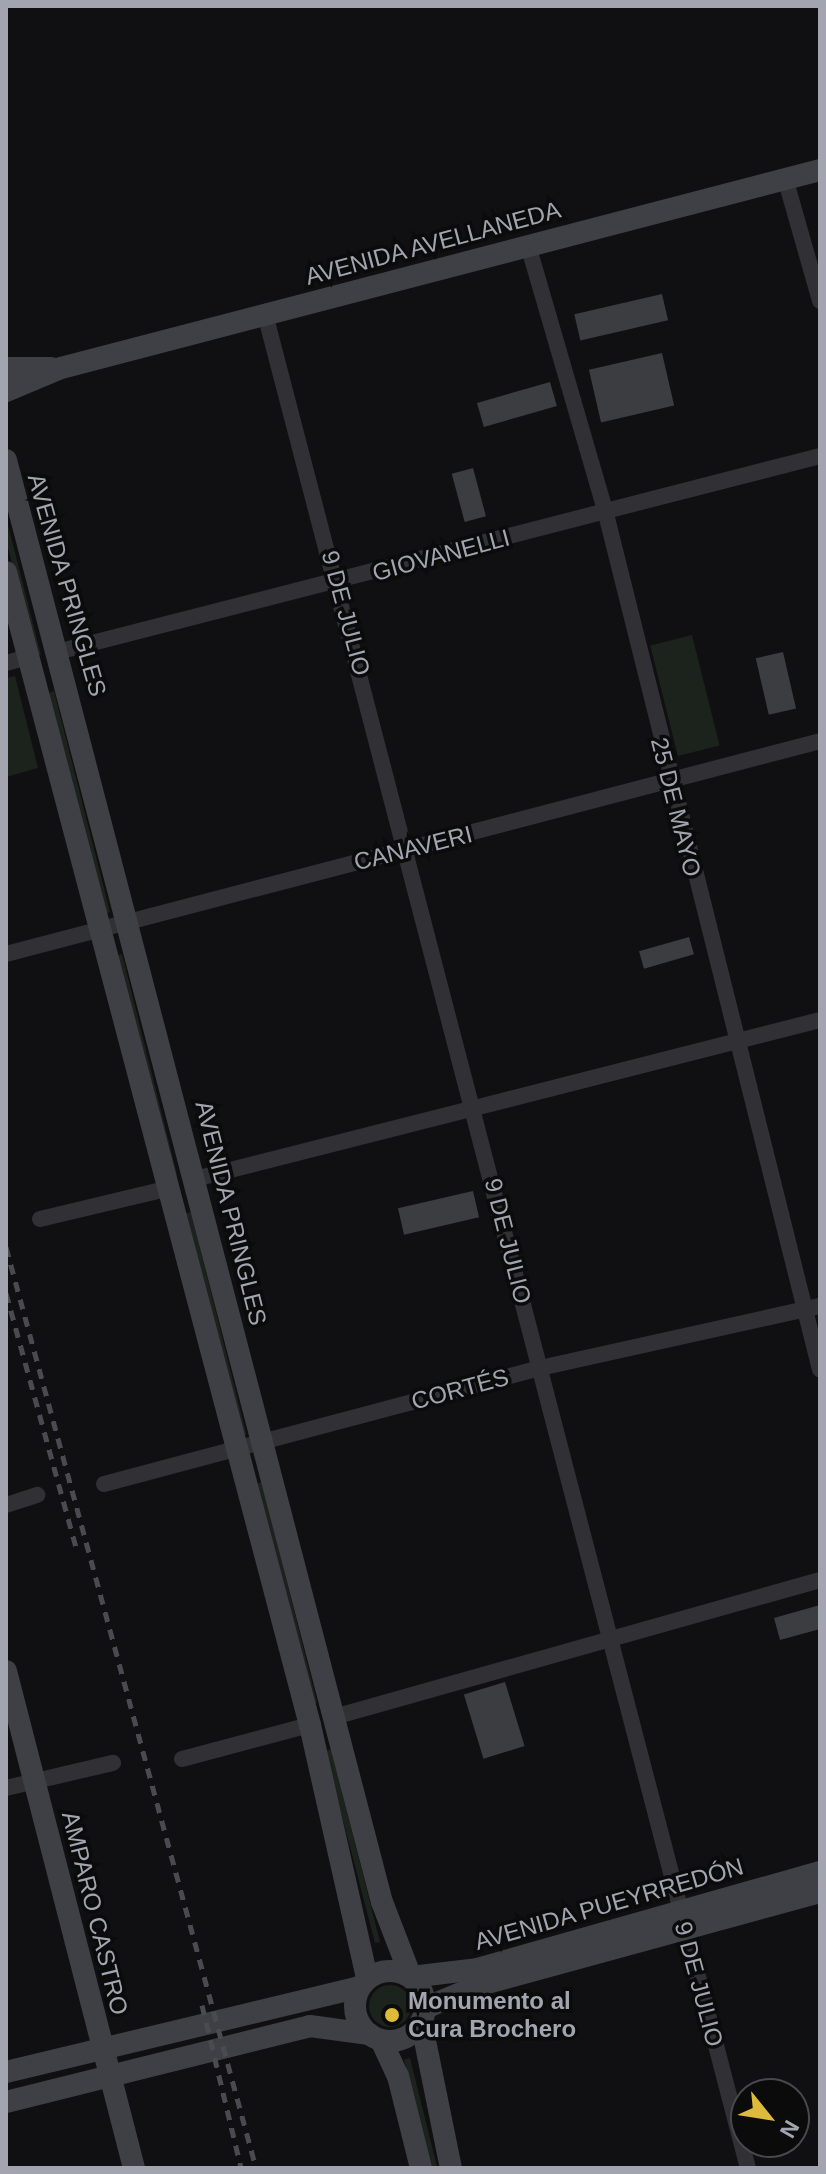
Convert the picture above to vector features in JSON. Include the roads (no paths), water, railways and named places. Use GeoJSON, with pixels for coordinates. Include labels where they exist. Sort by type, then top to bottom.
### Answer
{"type":"FeatureCollection","features":[{"type":"Feature","properties":{"kind":"main road","name":"AVENIDA AVELLANEDA"},"geometry":{"type":"LineString","coordinates":[[6,391],[61,368],[820,170]]}},
{"type":"Feature","properties":{"kind":"main road","name":"AVENIDA AVELLANEDA"},"geometry":{"type":"LineString","coordinates":[[6,368],[61,368]]}},
{"type":"Feature","properties":{"kind":"main road","name":"AVENIDA PRINGLES"},"geometry":{"type":"LineString","coordinates":[[6,460],[61,651],[382,1902],[411,1977]]}},
{"type":"Feature","properties":{"kind":"main road"},"geometry":{"type":"LineString","coordinates":[[6,572],[166,1189],[310,1725],[363,1983],[354,2007],[398,2076],[421,2168]]}},
{"type":"Feature","properties":{"kind":"main road","name":"AMPARO CASTRO"},"geometry":{"type":"LineString","coordinates":[[6,1671],[134,2168]]}},
{"type":"Feature","properties":{"kind":"main road","name":"AVENIDA PUEYRREDÓN"},"geometry":{"type":"LineString","coordinates":[[423,2015],[480,1985],[820,1872]]}},
{"type":"Feature","properties":{"kind":"main road","name":"AVENIDA PUEYRREDÓN"},"geometry":{"type":"LineString","coordinates":[[411,1977],[477,1969],[682,1918],[820,1892]]}},
{"type":"Feature","properties":{"kind":"main road"},"geometry":{"type":"LineString","coordinates":[[6,2072],[363,1983],[389,1970],[411,1977],[423,2015],[451,2168]]}},
{"type":"Feature","properties":{"kind":"main road"},"geometry":{"type":"LineString","coordinates":[[6,2102],[310,2026],[375,2037],[404,2038],[423,2015]]}},
{"type":"Feature","properties":{"kind":"street"},"geometry":{"type":"LineString","coordinates":[[785,178],[820,301]]}},
{"type":"Feature","properties":{"kind":"street","name":"25 DE MAYO"},"geometry":{"type":"LineString","coordinates":[[528,245],[605,510],[670,784],[737,1043],[812,1308],[820,1370]]}},
{"type":"Feature","properties":{"kind":"street","name":"9 DE JULIO"},"geometry":{"type":"LineString","coordinates":[[265,314],[408,848],[748,2168]]}},
{"type":"Feature","properties":{"kind":"street","name":"GIOVANELLI"},"geometry":{"type":"LineString","coordinates":[[61,651],[338,584],[605,510],[820,456]]}},
{"type":"Feature","properties":{"kind":"street"},"geometry":{"type":"LineString","coordinates":[[6,663],[28,657]]}},
{"type":"Feature","properties":{"kind":"street","name":"CANAVERI"},"geometry":{"type":"LineString","coordinates":[[6,954],[408,848],[670,784],[820,741]]}},
{"type":"Feature","properties":{"kind":"street"},"geometry":{"type":"LineString","coordinates":[[195,1179],[820,1020]]}},
{"type":"Feature","properties":{"kind":"street"},"geometry":{"type":"LineString","coordinates":[[40,1219],[166,1189]]}},
{"type":"Feature","properties":{"kind":"street","name":"CORTÉS"},"geometry":{"type":"LineString","coordinates":[[104,1484],[540,1368],[812,1308]]}},
{"type":"Feature","properties":{"kind":"street"},"geometry":{"type":"LineString","coordinates":[[6,1505],[37,1495]]}},
{"type":"Feature","properties":{"kind":"street"},"geometry":{"type":"LineString","coordinates":[[334,1717],[613,1641],[820,1580]]}},
{"type":"Feature","properties":{"kind":"street"},"geometry":{"type":"LineString","coordinates":[[182,1759],[310,1725]]}},
{"type":"Feature","properties":{"kind":"street"},"geometry":{"type":"LineString","coordinates":[[6,1788],[113,1763]]}},
{"type":"Feature","properties":{"kind":"railway"},"geometry":{"type":"LineString","coordinates":[[6,1247],[256,2168]]}},
{"type":"Feature","properties":{"kind":"railway"},"geometry":{"type":"LineString","coordinates":[[6,1293],[77,1550]]}},
{"type":"Feature","properties":{"kind":"railway"},"geometry":{"type":"LineString","coordinates":[[202,2005],[241,2168]]}},
{"type":"Feature","properties":{"kind":"place","name":"Monumento al Cura Brochero"},"geometry":{"type":"Point","coordinates":[392,2015]}}]}
